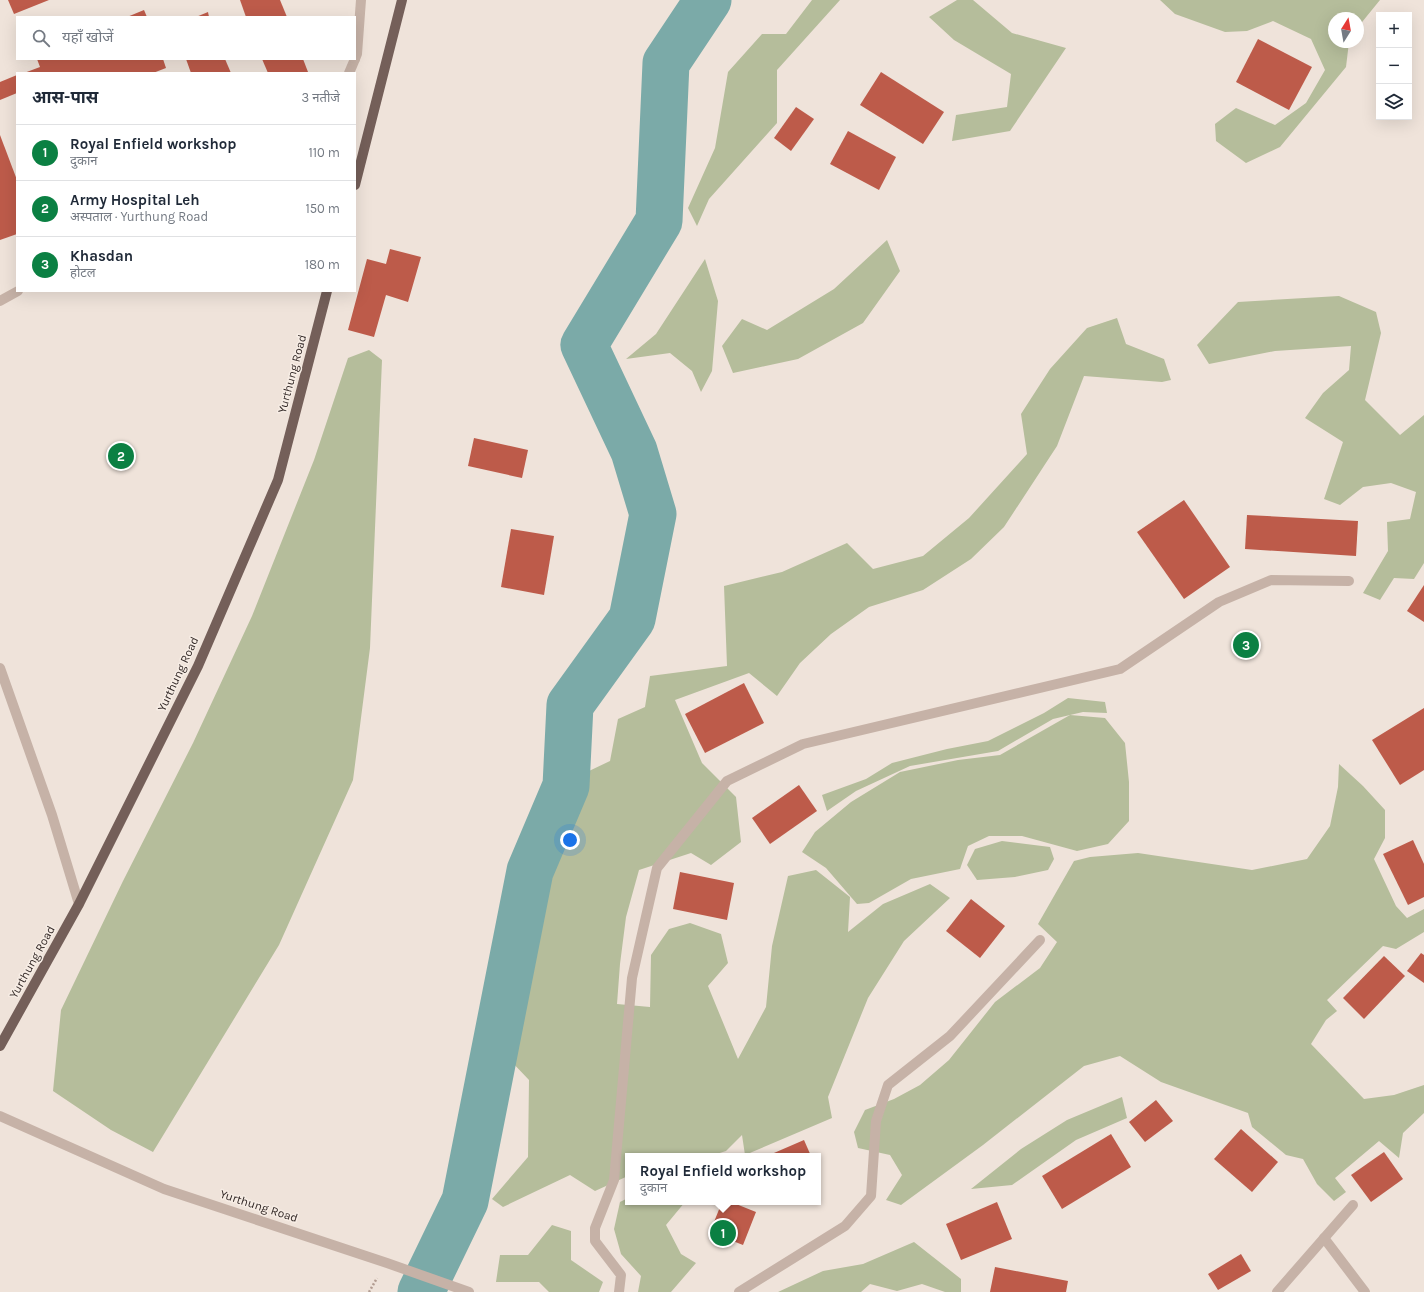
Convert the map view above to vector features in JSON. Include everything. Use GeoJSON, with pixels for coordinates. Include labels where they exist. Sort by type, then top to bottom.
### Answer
{"type":"FeatureCollection","features":[{"type":"Feature","properties":{"kind":"main road"},"geometry":{"type":"LineString","coordinates":[[357,170],[402,0]]}},
{"type":"Feature","properties":{"kind":"main road","name":"Yurthung Road"},"geometry":{"type":"LineString","coordinates":[[0,1046],[79,904],[198,666],[278,480],[327,292]]}},
{"type":"Feature","properties":{"kind":"street"},"geometry":{"type":"LineString","coordinates":[[356,56],[361,0]]}},
{"type":"Feature","properties":{"kind":"street"},"geometry":{"type":"LineString","coordinates":[[349,72],[355,60]]}},
{"type":"Feature","properties":{"kind":"street"},"geometry":{"type":"LineString","coordinates":[[0,301],[16,292]]}},
{"type":"Feature","properties":{"kind":"street"},"geometry":{"type":"LineString","coordinates":[[619,1292],[621,1275],[595,1241],[595,1228],[614,1180],[632,978],[657,868],[727,781],[803,744],[1120,669],[1219,602],[1271,580],[1349,581]]}},
{"type":"Feature","properties":{"kind":"street"},"geometry":{"type":"LineString","coordinates":[[0,668],[52,815],[79,904]]}},
{"type":"Feature","properties":{"kind":"street"},"geometry":{"type":"LineString","coordinates":[[738,1292],[845,1226],[871,1196],[876,1121],[888,1085],[950,1036],[1040,940]]}},
{"type":"Feature","properties":{"kind":"street","name":"Yurthung Road"},"geometry":{"type":"LineString","coordinates":[[0,1116],[164,1189],[468,1292]]}},
{"type":"Feature","properties":{"kind":"street"},"geometry":{"type":"LineString","coordinates":[[1277,1292],[1353,1205]]}},
{"type":"Feature","properties":{"kind":"street"},"geometry":{"type":"LineString","coordinates":[[1324,1238],[1365,1292]]}},
{"type":"Feature","properties":{"kind":"green space"},"geometry":{"type":"Polygon","coordinates":[[[812,0],[840,0],[777,70],[777,123],[709,199],[697,226],[688,208],[715,148],[728,72],[762,34],[786,34],[812,0]]]}},
{"type":"Feature","properties":{"kind":"green space"},"geometry":{"type":"Polygon","coordinates":[[[957,0],[973,0],[1012,33],[1066,48],[1010,131],[952,141],[956,115],[1007,107],[1011,74],[954,40],[929,17],[957,0]]]}},
{"type":"Feature","properties":{"kind":"green space"},"geometry":{"type":"Polygon","coordinates":[[[1160,0],[1380,0],[1364,20],[1364,12],[1328,12],[1328,48],[1348,48],[1346,67],[1280,147],[1246,163],[1216,141],[1215,124],[1236,108],[1275,125],[1306,103],[1325,70],[1311,39],[1273,21],[1247,31],[1225,32],[1175,14],[1160,0]]]}},
{"type":"Feature","properties":{"kind":"green space"},"geometry":{"type":"Polygon","coordinates":[[[887,240],[900,271],[863,323],[798,359],[733,373],[722,346],[742,319],[767,330],[834,289],[887,240]]]}},
{"type":"Feature","properties":{"kind":"green space"},"geometry":{"type":"Polygon","coordinates":[[[705,259],[718,301],[712,371],[701,392],[692,371],[670,353],[626,359],[656,334],[705,259]]]}},
{"type":"Feature","properties":{"kind":"green space"},"geometry":{"type":"Polygon","coordinates":[[[1339,296],[1376,312],[1381,333],[1365,400],[1400,435],[1424,415],[1424,563],[1414,579],[1394,578],[1380,600],[1363,593],[1388,551],[1387,522],[1410,519],[1416,492],[1391,483],[1363,487],[1340,505],[1324,499],[1343,442],[1305,418],[1323,393],[1349,370],[1351,346],[1275,351],[1209,364],[1197,345],[1238,302],[1339,296]]]}},
{"type":"Feature","properties":{"kind":"green space"},"geometry":{"type":"Polygon","coordinates":[[[1117,318],[1126,344],[1164,359],[1171,380],[1162,382],[1084,376],[1057,446],[1004,527],[971,559],[923,590],[869,607],[831,634],[800,663],[777,696],[749,673],[675,700],[702,763],[736,797],[741,842],[711,865],[691,853],[639,870],[626,917],[617,1004],[650,1007],[651,955],[669,929],[690,923],[721,934],[728,963],[708,986],[738,1059],[766,1007],[772,946],[788,876],[816,870],[850,897],[848,932],[883,904],[930,884],[950,898],[904,941],[868,998],[828,1097],[832,1118],[750,1153],[745,1153],[742,1135],[726,1151],[720,1153],[625,1153],[625,1177],[595,1191],[570,1175],[503,1207],[492,1199],[528,1157],[529,1080],[509,1059],[530,989],[535,929],[556,858],[589,771],[610,761],[618,719],[645,707],[650,676],[727,666],[724,586],[782,572],[847,543],[873,569],[923,556],[969,518],[1027,454],[1021,414],[1050,369],[1087,328],[1117,318]]]}},
{"type":"Feature","properties":{"kind":"green space"},"geometry":{"type":"Polygon","coordinates":[[[369,350],[382,360],[370,648],[353,780],[279,945],[153,1152],[111,1130],[53,1091],[61,1010],[123,881],[193,743],[252,616],[314,460],[348,358],[369,350]]]}},
{"type":"Feature","properties":{"kind":"green space"},"geometry":{"type":"Polygon","coordinates":[[[1068,698],[1105,702],[1107,713],[1083,712],[1053,719],[998,751],[910,766],[856,791],[827,811],[822,795],[866,779],[892,763],[947,749],[988,741],[1044,713],[1068,698]]]}},
{"type":"Feature","properties":{"kind":"green space"},"geometry":{"type":"Polygon","coordinates":[[[1070,715],[1105,718],[1125,743],[1129,782],[1129,821],[1108,844],[1077,851],[1022,836],[989,836],[968,846],[960,869],[911,879],[869,903],[857,904],[826,868],[802,852],[815,832],[851,802],[900,772],[958,760],[1000,755],[1070,715]]]}},
{"type":"Feature","properties":{"kind":"green space"},"geometry":{"type":"Polygon","coordinates":[[[1339,764],[1363,786],[1385,810],[1385,838],[1374,859],[1396,906],[1407,918],[1424,909],[1424,932],[1396,949],[1383,946],[1327,1000],[1337,1011],[1326,1020],[1311,1044],[1364,1099],[1394,1095],[1424,1085],[1424,1113],[1403,1133],[1399,1158],[1379,1141],[1335,1178],[1346,1192],[1334,1201],[1317,1184],[1303,1159],[1286,1155],[1252,1127],[1248,1113],[1161,1082],[1120,1056],[1084,1066],[983,1145],[901,1205],[886,1200],[902,1175],[890,1155],[858,1148],[854,1132],[865,1110],[894,1099],[920,1085],[949,1060],[995,1002],[1040,968],[1057,942],[1038,924],[1074,861],[1090,857],[1138,853],[1252,870],[1307,859],[1330,826],[1338,787],[1339,764]]]}},
{"type":"Feature","properties":{"kind":"green space"},"geometry":{"type":"Polygon","coordinates":[[[1002,841],[1050,847],[1054,859],[1048,870],[1015,877],[977,880],[967,865],[975,849],[1002,841]]]}},
{"type":"Feature","properties":{"kind":"green space"},"geometry":{"type":"Polygon","coordinates":[[[1122,1097],[1127,1118],[1076,1140],[1012,1185],[971,1189],[1021,1149],[1067,1120],[1122,1097]]]}},
{"type":"Feature","properties":{"kind":"green space"},"geometry":{"type":"Polygon","coordinates":[[[625,1200],[625,1205],[683,1205],[666,1225],[681,1254],[696,1263],[671,1292],[638,1292],[641,1276],[621,1254],[614,1229],[620,1202],[625,1200]]]}},
{"type":"Feature","properties":{"kind":"green space"},"geometry":{"type":"Polygon","coordinates":[[[552,1225],[571,1231],[571,1260],[603,1282],[599,1292],[549,1292],[539,1282],[496,1282],[500,1255],[528,1255],[552,1225]]]}},
{"type":"Feature","properties":{"kind":"green space"},"geometry":{"type":"Polygon","coordinates":[[[914,1242],[961,1279],[961,1292],[945,1292],[922,1284],[897,1291],[870,1284],[861,1292],[778,1292],[823,1271],[863,1264],[914,1242]]]}},
{"type":"Feature","properties":{"kind":"building"},"geometry":{"type":"Polygon","coordinates":[[[8,0],[49,0],[14,14],[8,0]]]}},
{"type":"Feature","properties":{"kind":"building"},"geometry":{"type":"Polygon","coordinates":[[[240,0],[280,0],[287,16],[246,16],[240,0]]]}},
{"type":"Feature","properties":{"kind":"building"},"geometry":{"type":"Polygon","coordinates":[[[144,10],[147,16],[129,16],[144,10]]]}},
{"type":"Feature","properties":{"kind":"building"},"geometry":{"type":"Polygon","coordinates":[[[208,12],[209,16],[198,16],[208,12]]]}},
{"type":"Feature","properties":{"kind":"building"},"geometry":{"type":"Polygon","coordinates":[[[1258,39],[1312,67],[1289,110],[1236,82],[1258,39]]]}},
{"type":"Feature","properties":{"kind":"building"},"geometry":{"type":"Polygon","coordinates":[[[37,60],[163,60],[166,68],[156,72],[27,72],[40,67],[37,60]]]}},
{"type":"Feature","properties":{"kind":"building"},"geometry":{"type":"Polygon","coordinates":[[[186,60],[225,60],[231,72],[191,72],[186,60]]]}},
{"type":"Feature","properties":{"kind":"building"},"geometry":{"type":"Polygon","coordinates":[[[262,60],[303,60],[308,72],[268,72],[262,60]]]}},
{"type":"Feature","properties":{"kind":"building"},"geometry":{"type":"Polygon","coordinates":[[[881,72],[944,112],[923,144],[860,105],[881,72]]]}},
{"type":"Feature","properties":{"kind":"building"},"geometry":{"type":"Polygon","coordinates":[[[16,75],[16,93],[0,100],[0,82],[16,75]]]}},
{"type":"Feature","properties":{"kind":"building"},"geometry":{"type":"Polygon","coordinates":[[[796,107],[814,119],[791,151],[774,138],[796,107]]]}},
{"type":"Feature","properties":{"kind":"building"},"geometry":{"type":"Polygon","coordinates":[[[848,131],[896,157],[879,190],[830,164],[848,131]]]}},
{"type":"Feature","properties":{"kind":"building"},"geometry":{"type":"Polygon","coordinates":[[[0,135],[16,177],[16,234],[0,240],[0,135]]]}},
{"type":"Feature","properties":{"kind":"building"},"geometry":{"type":"Polygon","coordinates":[[[390,249],[421,257],[408,302],[386,295],[374,337],[348,330],[367,259],[386,264],[390,249]]]}},
{"type":"Feature","properties":{"kind":"building"},"geometry":{"type":"Polygon","coordinates":[[[474,438],[528,450],[522,478],[468,466],[474,438]]]}},
{"type":"Feature","properties":{"kind":"building"},"geometry":{"type":"Polygon","coordinates":[[[1184,500],[1230,567],[1184,599],[1137,532],[1184,500]]]}},
{"type":"Feature","properties":{"kind":"building"},"geometry":{"type":"Polygon","coordinates":[[[1247,515],[1358,521],[1356,556],[1245,549],[1247,515]]]}},
{"type":"Feature","properties":{"kind":"building"},"geometry":{"type":"Polygon","coordinates":[[[511,529],[554,536],[544,595],[501,587],[511,529]]]}},
{"type":"Feature","properties":{"kind":"building"},"geometry":{"type":"Polygon","coordinates":[[[1424,585],[1424,622],[1407,611],[1424,585]]]}},
{"type":"Feature","properties":{"kind":"building"},"geometry":{"type":"Polygon","coordinates":[[[744,683],[764,723],[705,753],[685,714],[744,683]]]}},
{"type":"Feature","properties":{"kind":"building"},"geometry":{"type":"Polygon","coordinates":[[[1424,708],[1424,770],[1400,785],[1372,740],[1424,708]]]}},
{"type":"Feature","properties":{"kind":"building"},"geometry":{"type":"Polygon","coordinates":[[[799,785],[817,811],[770,844],[752,818],[799,785]]]}},
{"type":"Feature","properties":{"kind":"building"},"geometry":{"type":"Polygon","coordinates":[[[1413,840],[1424,864],[1424,897],[1408,905],[1383,854],[1413,840]]]}},
{"type":"Feature","properties":{"kind":"building"},"geometry":{"type":"Polygon","coordinates":[[[680,872],[734,883],[727,920],[673,909],[680,872]]]}},
{"type":"Feature","properties":{"kind":"building"},"geometry":{"type":"Polygon","coordinates":[[[971,899],[1005,926],[980,958],[946,931],[971,899]]]}},
{"type":"Feature","properties":{"kind":"building"},"geometry":{"type":"Polygon","coordinates":[[[1421,953],[1424,955],[1424,983],[1407,971],[1421,953]]]}},
{"type":"Feature","properties":{"kind":"building"},"geometry":{"type":"Polygon","coordinates":[[[1384,956],[1405,976],[1364,1019],[1343,998],[1384,956]]]}},
{"type":"Feature","properties":{"kind":"building"},"geometry":{"type":"Polygon","coordinates":[[[1156,1100],[1173,1121],[1145,1142],[1129,1122],[1156,1100]]]}},
{"type":"Feature","properties":{"kind":"building"},"geometry":{"type":"Polygon","coordinates":[[[1241,1129],[1278,1162],[1252,1192],[1214,1159],[1241,1129]]]}},
{"type":"Feature","properties":{"kind":"building"},"geometry":{"type":"Polygon","coordinates":[[[1111,1134],[1131,1167],[1062,1209],[1042,1176],[1111,1134]]]}},
{"type":"Feature","properties":{"kind":"building"},"geometry":{"type":"Polygon","coordinates":[[[804,1140],[810,1153],[774,1153],[804,1140]]]}},
{"type":"Feature","properties":{"kind":"building"},"geometry":{"type":"Polygon","coordinates":[[[1384,1152],[1403,1179],[1371,1202],[1351,1175],[1384,1152]]]}},
{"type":"Feature","properties":{"kind":"building"},"geometry":{"type":"Polygon","coordinates":[[[997,1202],[1012,1239],[961,1260],[946,1224],[997,1202]]]}},
{"type":"Feature","properties":{"kind":"building"},"geometry":{"type":"Polygon","coordinates":[[[721,1205],[738,1205],[756,1212],[743,1245],[710,1232],[721,1205]]]}},
{"type":"Feature","properties":{"kind":"building"},"geometry":{"type":"Polygon","coordinates":[[[1241,1254],[1251,1271],[1218,1290],[1208,1274],[1241,1254]]]}},
{"type":"Feature","properties":{"kind":"building"},"geometry":{"type":"Polygon","coordinates":[[[995,1267],[1068,1281],[1066,1292],[990,1292],[995,1267]]]}},
{"type":"Feature","properties":{"kind":"waterway"},"geometry":{"type":"LineString","coordinates":[[421,1292],[465,1201],[530,871],[566,786],[570,705],[632,619],[653,514],[634,451],[584,345],[659,221],[666,63],[708,0]]}},
{"type":"Feature","properties":{"kind":"place","name":"Army Hospital Leh"},"geometry":{"type":"Point","coordinates":[121,456]}},
{"type":"Feature","properties":{"kind":"place","name":"Khasdan"},"geometry":{"type":"Point","coordinates":[1246,645]}},
{"type":"Feature","properties":{"kind":"place","name":"Royal Enfield workshop"},"geometry":{"type":"Point","coordinates":[723,1233]}}]}
